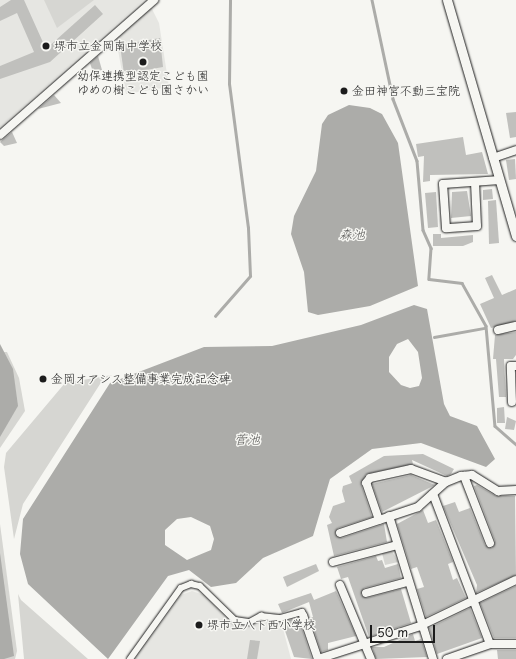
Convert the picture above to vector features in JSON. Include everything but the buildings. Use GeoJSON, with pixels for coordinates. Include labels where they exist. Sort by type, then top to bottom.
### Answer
{"type":"FeatureCollection","features":[{"type":"Feature","properties":{"kind":"street"},"geometry":{"type":"LineString","coordinates":[[0,135],[154,0]]}},
{"type":"Feature","properties":{"kind":"street"},"geometry":{"type":"LineString","coordinates":[[447,0],[516,236]]}},
{"type":"Feature","properties":{"kind":"street"},"geometry":{"type":"LineString","coordinates":[[493,158],[516,150]]}},
{"type":"Feature","properties":{"kind":"street"},"geometry":{"type":"LineString","coordinates":[[475,182],[477,226],[446,228],[443,184],[500,180]]}},
{"type":"Feature","properties":{"kind":"street"},"geometry":{"type":"LineString","coordinates":[[498,330],[516,326]]}},
{"type":"Feature","properties":{"kind":"street"},"geometry":{"type":"LineString","coordinates":[[512,402],[511,366],[516,366]]}},
{"type":"Feature","properties":{"kind":"street"},"geometry":{"type":"LineString","coordinates":[[379,520],[366,483],[370,478],[411,469],[446,482]]}},
{"type":"Feature","properties":{"kind":"street"},"geometry":{"type":"LineString","coordinates":[[340,533],[418,507],[446,482],[464,476],[472,475],[498,491],[516,490]]}},
{"type":"Feature","properties":{"kind":"street"},"geometry":{"type":"LineString","coordinates":[[464,476],[490,543]]}},
{"type":"Feature","properties":{"kind":"street"},"geometry":{"type":"LineString","coordinates":[[432,494],[490,644]]}},
{"type":"Feature","properties":{"kind":"street"},"geometry":{"type":"LineString","coordinates":[[389,516],[420,626],[433,659]]}},
{"type":"Feature","properties":{"kind":"street"},"geometry":{"type":"LineString","coordinates":[[333,562],[397,545]]}},
{"type":"Feature","properties":{"kind":"street"},"geometry":{"type":"LineString","coordinates":[[130,659],[181,588],[190,584],[200,586],[235,620],[250,622],[261,616],[281,618],[302,612],[318,659],[333,657],[365,644],[420,626],[474,602],[516,580]]}},
{"type":"Feature","properties":{"kind":"street"},"geometry":{"type":"LineString","coordinates":[[366,593],[408,582]]}},
{"type":"Feature","properties":{"kind":"street"},"geometry":{"type":"LineString","coordinates":[[340,585],[371,659]]}},
{"type":"Feature","properties":{"kind":"street"},"geometry":{"type":"LineString","coordinates":[[447,659],[490,644],[516,644]]}},
{"type":"Feature","properties":{"kind":"shaded area","name":"堺市立金岡南中学校"},"geometry":{"type":"Polygon","coordinates":[[[0,0],[144,0],[0,127],[0,0]]]}},
{"type":"Feature","properties":{"kind":"shaded area"},"geometry":{"type":"Polygon","coordinates":[[[44,0],[94,0],[57,28],[44,0]]]}},
{"type":"Feature","properties":{"kind":"shaded area","name":"幼保連携型認定こども園 ゆめの樹こども園さかい"},"geometry":{"type":"Polygon","coordinates":[[[151,7],[159,23],[169,87],[126,94],[116,39],[151,7]]]}},
{"type":"Feature","properties":{"kind":"shaded area"},"geometry":{"type":"Polygon","coordinates":[[[0,352],[7,352],[19,378],[25,411],[0,448],[0,352]]]}},
{"type":"Feature","properties":{"kind":"shaded area"},"geometry":{"type":"Polygon","coordinates":[[[112,375],[102,381],[23,504],[14,539],[4,467],[6,453],[65,383],[112,375]]]}},
{"type":"Feature","properties":{"kind":"shaded area"},"geometry":{"type":"Polygon","coordinates":[[[0,524],[17,651],[15,659],[0,659],[0,524]]]}},
{"type":"Feature","properties":{"kind":"shaded area"},"geometry":{"type":"Polygon","coordinates":[[[392,551],[398,562],[385,565],[382,553],[392,551]]]}},
{"type":"Feature","properties":{"kind":"shaded area","name":"堺市立八下西小学校"},"geometry":{"type":"Polygon","coordinates":[[[192,591],[204,595],[224,616],[243,627],[262,621],[281,621],[291,659],[135,659],[181,595],[192,591]]]}},
{"type":"Feature","properties":{"kind":"shaded area"},"geometry":{"type":"Polygon","coordinates":[[[18,594],[21,600],[88,659],[24,659],[18,594]]]}},
{"type":"Feature","properties":{"kind":"water","name":"森池"},"geometry":{"type":"Polygon","coordinates":[[[349,105],[370,108],[382,114],[398,143],[418,286],[370,306],[318,315],[308,312],[304,272],[291,234],[294,216],[316,171],[322,124],[328,115],[349,105]]]}},
{"type":"Feature","properties":{"kind":"water","name":"菅池"},"geometry":{"type":"Polygon","coordinates":[[[414,305],[427,309],[444,404],[450,416],[477,426],[495,459],[486,467],[421,443],[372,449],[330,479],[313,536],[263,558],[236,583],[211,587],[189,570],[168,576],[108,659],[28,584],[20,554],[23,519],[110,383],[204,347],[272,346],[361,325],[414,305]],[[408,339],[397,344],[389,357],[389,372],[401,385],[410,388],[419,386],[422,378],[418,352],[408,339]],[[191,517],[177,519],[165,530],[165,545],[187,560],[211,550],[214,539],[210,526],[191,517]]]}},
{"type":"Feature","properties":{"kind":"water"},"geometry":{"type":"Polygon","coordinates":[[[0,344],[13,369],[18,406],[0,437],[0,344]]]}},
{"type":"Feature","properties":{"kind":"water"},"geometry":{"type":"Polygon","coordinates":[[[0,553],[14,656],[4,659],[0,659],[0,553]]]}},
{"type":"Feature","properties":{"kind":"waterway"},"geometry":{"type":"LineString","coordinates":[[215,316],[250,276],[248,228],[229,84],[230,0]]}},
{"type":"Feature","properties":{"kind":"waterway"},"geometry":{"type":"LineString","coordinates":[[372,0],[393,99],[417,161],[423,230],[431,248],[429,279],[462,283],[486,326],[495,426],[516,444]]}},
{"type":"Feature","properties":{"kind":"waterway"},"geometry":{"type":"LineString","coordinates":[[434,337],[484,328]]}},
{"type":"Feature","properties":{"kind":"place","name":"堺市立金岡南中学校"},"geometry":{"type":"Point","coordinates":[46,46]}},
{"type":"Feature","properties":{"kind":"place","name":"幼保連携型認定こども園 ゆめの樹こども園さかい"},"geometry":{"type":"Point","coordinates":[143,62]}},
{"type":"Feature","properties":{"kind":"place","name":"金田神宮不動三宝院"},"geometry":{"type":"Point","coordinates":[344,91]}},
{"type":"Feature","properties":{"kind":"place","name":"金岡オアシス整備事業完成記念碑"},"geometry":{"type":"Point","coordinates":[43,379]}},
{"type":"Feature","properties":{"kind":"place","name":"堺市立八下西小学校"},"geometry":{"type":"Point","coordinates":[199,625]}}]}
